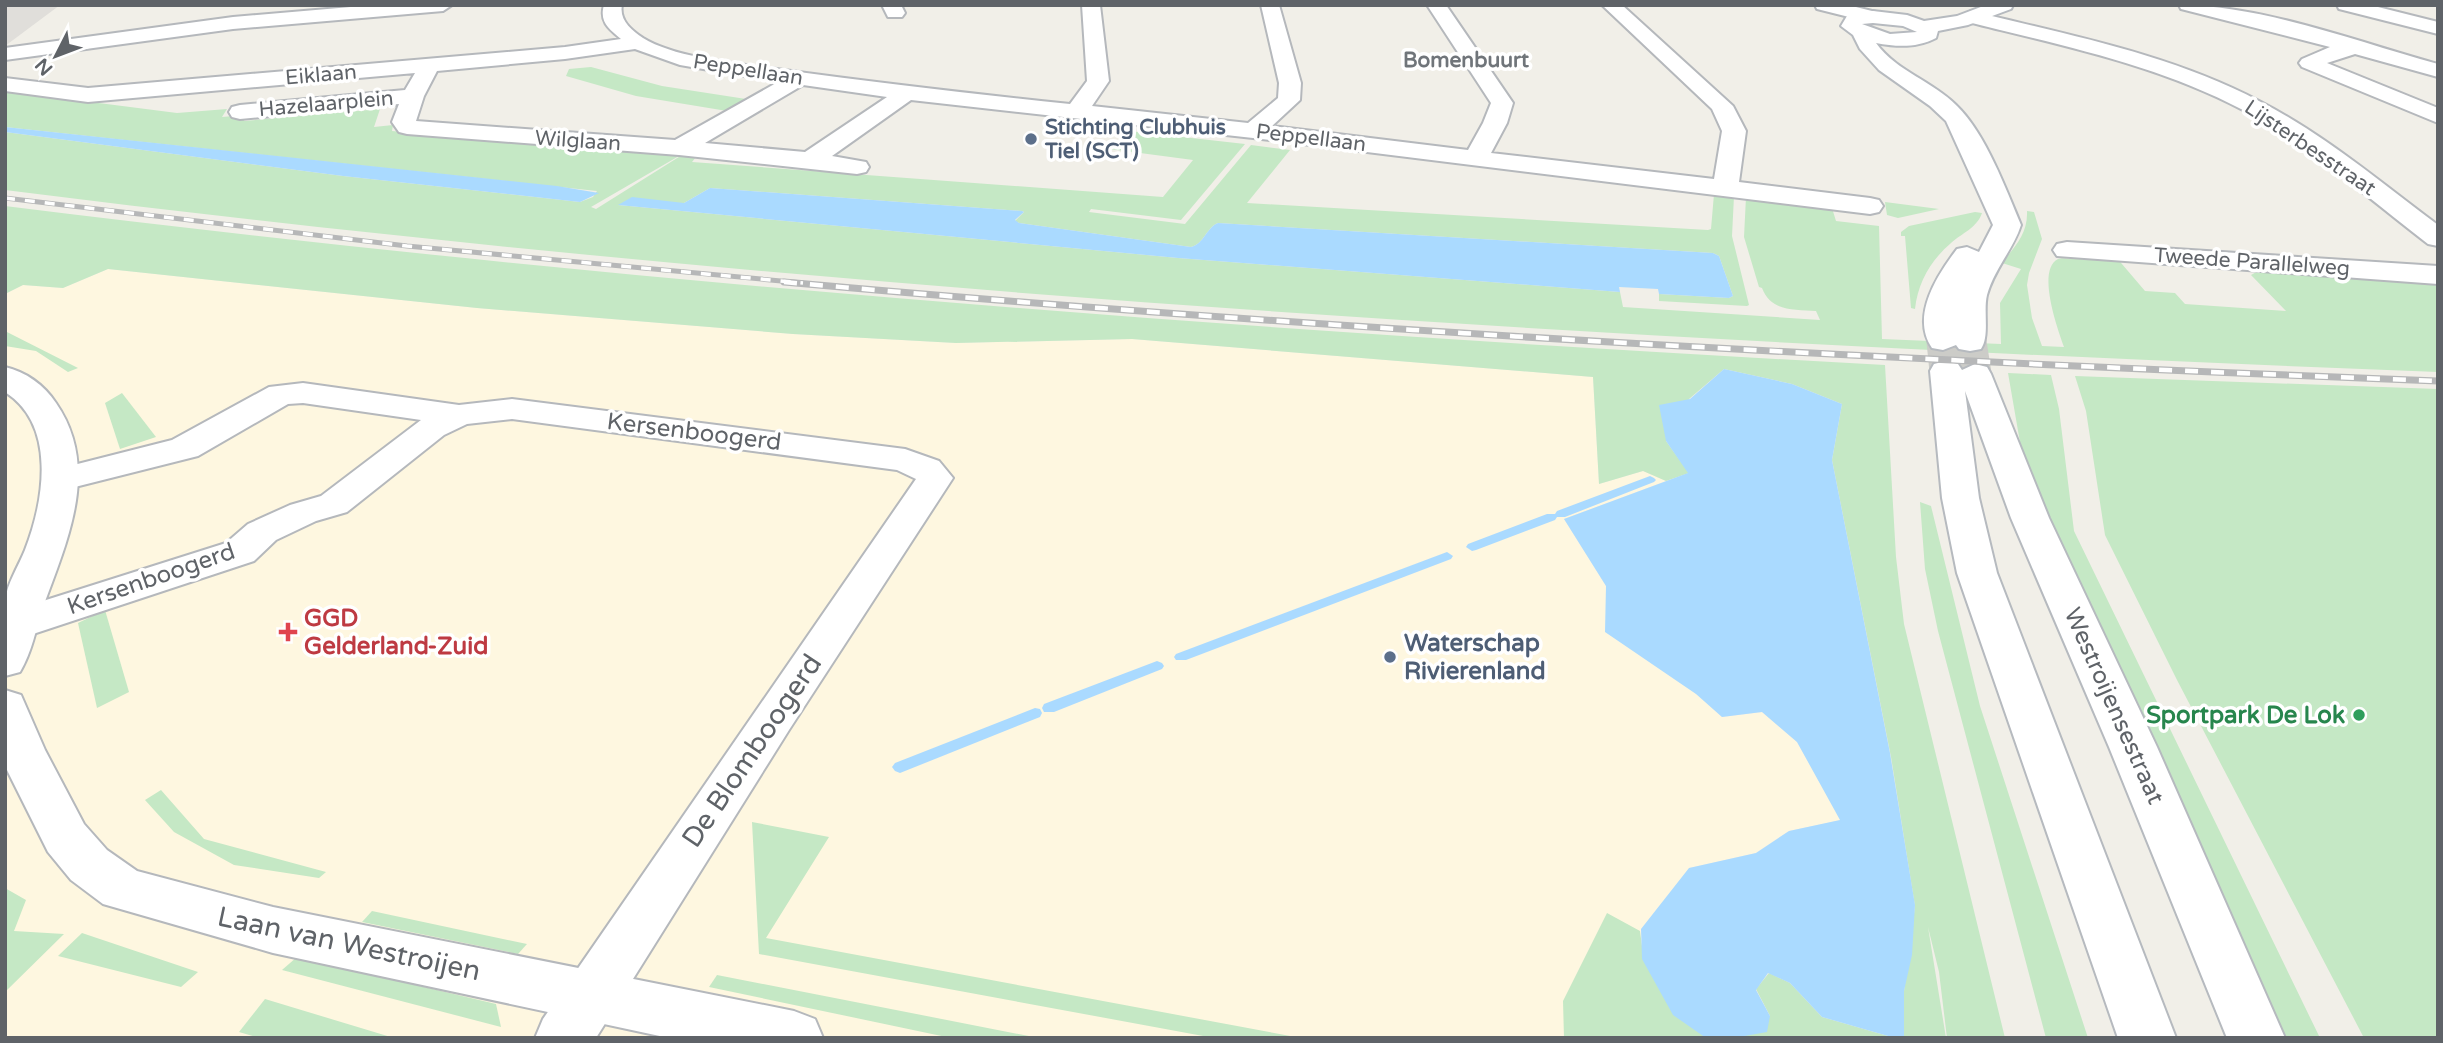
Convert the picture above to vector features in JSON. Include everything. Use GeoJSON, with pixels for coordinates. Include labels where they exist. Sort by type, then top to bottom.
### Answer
{"type":"FeatureCollection","features":[{"type":"Feature","properties":{"kind":"street"},"geometry":{"type":"LineString","coordinates":[[5,54],[233,23],[443,5]]}},
{"type":"Feature","properties":{"kind":"street","name":"Peppellaan"},"geometry":{"type":"LineString","coordinates":[[613,5],[611,13],[614,23],[637,43],[703,64],[907,93],[1726,186],[1870,206]]}},
{"type":"Feature","properties":{"kind":"street"},"geometry":{"type":"LineString","coordinates":[[1077,111],[1098,81],[1091,5]]}},
{"type":"Feature","properties":{"kind":"street"},"geometry":{"type":"LineString","coordinates":[[1253,131],[1289,100],[1290,83],[1270,5]]}},
{"type":"Feature","properties":{"kind":"street"},"geometry":{"type":"LineString","coordinates":[[1436,5],[1502,103],[1475,159]]}},
{"type":"Feature","properties":{"kind":"street"},"geometry":{"type":"LineString","coordinates":[[1611,5],[1722,106],[1734,131],[1726,186]]}},
{"type":"Feature","properties":{"kind":"street"},"geometry":{"type":"LineString","coordinates":[[1815,5],[1864,23],[1915,24],[1971,17],[2004,5]]}},
{"type":"Feature","properties":{"kind":"street"},"geometry":{"type":"LineString","coordinates":[[1824,5],[1864,23],[1890,39],[1925,37],[1929,31],[1915,24]]}},
{"type":"Feature","properties":{"kind":"street"},"geometry":{"type":"LineString","coordinates":[[2188,5],[2358,47],[2438,71]]}},
{"type":"Feature","properties":{"kind":"street"},"geometry":{"type":"LineString","coordinates":[[2346,5],[2438,28]]}},
{"type":"Feature","properties":{"kind":"street","name":"Lijsterbesstraat"},"geometry":{"type":"LineString","coordinates":[[1971,17],[2111,50],[2158,64],[2224,92],[2295,133],[2438,237]]}},
{"type":"Feature","properties":{"kind":"street","name":"Westroijensestraat"},"geometry":{"type":"LineString","coordinates":[[1864,23],[1869,51],[1950,111],[1961,126],[2007,225],[1972,288],[1959,357],[1958,483],[1967,536],[1977,573],[2147,1038]]}},
{"type":"Feature","properties":{"kind":"street"},"geometry":{"type":"LineString","coordinates":[[1890,39],[1886,52],[1893,69]]}},
{"type":"Feature","properties":{"kind":"street","name":"Eiklaan"},"geometry":{"type":"LineString","coordinates":[[5,84],[88,95],[429,66],[637,43]]}},
{"type":"Feature","properties":{"kind":"street"},"geometry":{"type":"LineString","coordinates":[[2358,47],[2337,51],[2309,63],[2438,116]]}},
{"type":"Feature","properties":{"kind":"street","name":"Wilglaan"},"geometry":{"type":"LineString","coordinates":[[429,66],[413,96],[404,122],[407,127],[679,148]]}},
{"type":"Feature","properties":{"kind":"street"},"geometry":{"type":"LineString","coordinates":[[679,148],[798,79]]}},
{"type":"Feature","properties":{"kind":"street"},"geometry":{"type":"LineString","coordinates":[[810,160],[907,93]]}},
{"type":"Feature","properties":{"kind":"street","name":"Hazelaarplein"},"geometry":{"type":"LineString","coordinates":[[240,112],[413,96]]}},
{"type":"Feature","properties":{"kind":"street"},"geometry":{"type":"LineString","coordinates":[[679,148],[857,167]]}},
{"type":"Feature","properties":{"kind":"street","name":"Tweede Parallelweg"},"geometry":{"type":"LineString","coordinates":[[2067,250],[2438,275]]}},
{"type":"Feature","properties":{"kind":"street","name":"Westroijensestraat"},"geometry":{"type":"LineString","coordinates":[[1959,357],[2133,747],[2256,1038]]}},
{"type":"Feature","properties":{"kind":"street"},"geometry":{"type":"LineString","coordinates":[[5,377],[31,394],[46,411],[61,452],[63,479],[48,545],[10,643]]}},
{"type":"Feature","properties":{"kind":"street","name":"Kersenboogerd"},"geometry":{"type":"LineString","coordinates":[[63,479],[185,448],[281,394],[303,393],[459,415],[512,409],[905,460],[926,468]]}},
{"type":"Feature","properties":{"kind":"street","name":"Kersenboogerd"},"geometry":{"type":"LineString","coordinates":[[10,643],[240,552],[262,532],[303,513],[334,504],[432,428],[459,415]]}},
{"type":"Feature","properties":{"kind":"street","name":"De Blomboogerd"},"geometry":{"type":"LineString","coordinates":[[564,1038],[773,718],[935,478],[926,468]]}},
{"type":"Feature","properties":{"kind":"street","name":"Laan van Westroijen"},"geometry":{"type":"LineString","coordinates":[[5,706],[21,750],[66,838],[89,865],[122,889],[273,930],[794,1038]]}},
{"type":"Feature","properties":{"kind":"shaded area"},"geometry":{"type":"Polygon","coordinates":[[[5,5],[60,5],[5,46],[5,5]]]}},
{"type":"Feature","properties":{"kind":"shaded area"},"geometry":{"type":"Polygon","coordinates":[[[108,269],[477,308],[793,334],[956,343],[1132,339],[1593,377],[1599,484],[1643,471],[1666,481],[1564,519],[1606,586],[1606,632],[1697,694],[1722,717],[1762,712],[1797,742],[1841,820],[1789,831],[1756,853],[1689,868],[1707,1038],[5,1038],[5,294],[23,285],[63,288],[108,269]]]}},
{"type":"Feature","properties":{"kind":"green space"},"geometry":{"type":"Polygon","coordinates":[[[591,67],[662,86],[746,99],[727,111],[636,96],[566,76],[569,69],[591,67]]]}},
{"type":"Feature","properties":{"kind":"green space"},"geometry":{"type":"Polygon","coordinates":[[[5,91],[177,113],[227,109],[222,117],[246,115],[244,121],[380,109],[374,127],[393,125],[392,131],[679,156],[591,207],[596,209],[682,155],[696,157],[692,162],[1163,197],[1193,160],[1110,149],[1129,131],[1245,144],[1181,220],[1091,209],[1089,212],[1185,224],[1251,145],[1290,150],[1247,203],[1708,230],[1711,229],[1714,194],[1734,196],[1732,236],[1749,305],[1747,306],[1659,301],[1659,294],[1729,298],[1733,296],[1719,256],[1713,253],[1218,223],[1199,243],[1191,247],[1019,223],[1015,221],[1024,212],[1022,211],[710,188],[684,203],[618,205],[1178,258],[1620,292],[1623,307],[1820,320],[1816,311],[1777,305],[1759,287],[1744,237],[1746,197],[1832,208],[1836,221],[1879,226],[1882,339],[2001,344],[2000,303],[2021,269],[2002,263],[2023,233],[2027,211],[2034,212],[2042,239],[2027,285],[2032,318],[2042,346],[2064,347],[2050,301],[2049,275],[2052,265],[2061,258],[2116,257],[2145,291],[2175,293],[2185,304],[2286,311],[2251,275],[2258,271],[2438,280],[2438,372],[1828,345],[1219,308],[611,257],[308,226],[5,190],[5,132],[343,176],[580,202],[593,197],[597,191],[5,127],[5,91]]]}},
{"type":"Feature","properties":{"kind":"green space"},"geometry":{"type":"Polygon","coordinates":[[[1885,202],[1939,209],[1898,218],[1887,215],[1885,202]]]}},
{"type":"Feature","properties":{"kind":"green space"},"geometry":{"type":"Polygon","coordinates":[[[5,206],[474,259],[944,302],[1414,337],[1885,365],[1896,557],[1904,624],[2005,1038],[1947,1038],[1939,972],[1928,927],[1946,1038],[1903,1038],[1904,991],[1915,906],[1891,757],[1832,460],[1842,404],[1792,384],[1724,369],[1689,399],[1666,441],[1689,473],[1666,481],[1643,471],[1599,484],[1593,377],[1132,339],[956,343],[793,334],[477,308],[108,269],[63,288],[23,285],[5,294],[5,206]]]}},
{"type":"Feature","properties":{"kind":"green space"},"geometry":{"type":"Polygon","coordinates":[[[1975,212],[1982,213],[1980,218],[1937,257],[1922,281],[1915,309],[1911,308],[1905,236],[1901,236],[1901,232],[1909,226],[1975,212]]]}},
{"type":"Feature","properties":{"kind":"green space"},"geometry":{"type":"Polygon","coordinates":[[[5,331],[78,368],[68,372],[36,351],[5,346],[5,331]]]}},
{"type":"Feature","properties":{"kind":"green space"},"geometry":{"type":"Polygon","coordinates":[[[2008,373],[2051,375],[2059,409],[2074,531],[2320,1038],[2280,1038],[2045,511],[2021,448],[2008,373]]]}},
{"type":"Feature","properties":{"kind":"green space"},"geometry":{"type":"Polygon","coordinates":[[[2075,376],[2438,389],[2438,1038],[2364,1038],[2177,680],[2105,535],[2086,411],[2075,376]]]}},
{"type":"Feature","properties":{"kind":"green space"},"geometry":{"type":"Polygon","coordinates":[[[122,393],[156,437],[120,449],[105,403],[122,393]]]}},
{"type":"Feature","properties":{"kind":"green space"},"geometry":{"type":"Polygon","coordinates":[[[1920,502],[1931,506],[1980,706],[2088,1038],[2046,1038],[1938,631],[1925,569],[1920,502]]]}},
{"type":"Feature","properties":{"kind":"green space"},"geometry":{"type":"Polygon","coordinates":[[[105,610],[129,692],[97,708],[78,623],[105,610]]]}},
{"type":"Feature","properties":{"kind":"green space"},"geometry":{"type":"Polygon","coordinates":[[[161,790],[204,839],[326,872],[319,878],[234,865],[174,832],[145,800],[161,790]]]}},
{"type":"Feature","properties":{"kind":"green space"},"geometry":{"type":"Polygon","coordinates":[[[752,822],[829,837],[766,938],[1301,1038],[1214,1038],[759,954],[752,822]]]}},
{"type":"Feature","properties":{"kind":"green space"},"geometry":{"type":"Polygon","coordinates":[[[5,888],[26,900],[14,931],[64,934],[5,992],[5,888]]]}},
{"type":"Feature","properties":{"kind":"green space"},"geometry":{"type":"Polygon","coordinates":[[[372,911],[527,944],[518,954],[362,922],[372,911]]]}},
{"type":"Feature","properties":{"kind":"green space"},"geometry":{"type":"Polygon","coordinates":[[[1607,913],[1640,931],[1644,961],[1707,1038],[1564,1038],[1563,1001],[1607,913]]]}},
{"type":"Feature","properties":{"kind":"green space"},"geometry":{"type":"Polygon","coordinates":[[[82,933],[198,972],[181,987],[58,956],[82,933]]]}},
{"type":"Feature","properties":{"kind":"green space"},"geometry":{"type":"Polygon","coordinates":[[[297,957],[496,1004],[501,1027],[282,970],[297,957]]]}},
{"type":"Feature","properties":{"kind":"green space"},"geometry":{"type":"Polygon","coordinates":[[[1769,973],[1790,983],[1822,1017],[1895,1038],[1726,1038],[1739,1037],[1770,1016],[1756,989],[1769,973]]]}},
{"type":"Feature","properties":{"kind":"green space"},"geometry":{"type":"Polygon","coordinates":[[[717,975],[1039,1038],[951,1038],[709,987],[717,975]]]}},
{"type":"Feature","properties":{"kind":"green space"},"geometry":{"type":"Polygon","coordinates":[[[265,999],[394,1038],[259,1038],[239,1032],[265,999]]]}},
{"type":"Feature","properties":{"kind":"water"},"geometry":{"type":"Polygon","coordinates":[[[5,127],[557,186],[599,193],[580,202],[343,176],[5,132],[5,127]]]}},
{"type":"Feature","properties":{"kind":"water"},"geometry":{"type":"Polygon","coordinates":[[[710,188],[1022,211],[1024,212],[1015,220],[1019,223],[1191,247],[1199,243],[1218,223],[1713,253],[1719,256],[1733,296],[1729,298],[1659,294],[1658,289],[1619,287],[1620,292],[1178,258],[618,205],[632,197],[684,203],[710,188]]]}},
{"type":"Feature","properties":{"kind":"water"},"geometry":{"type":"Polygon","coordinates":[[[1724,369],[1792,384],[1842,404],[1832,460],[1890,753],[1915,905],[1912,955],[1904,991],[1904,1038],[1895,1038],[1822,1017],[1790,983],[1768,973],[1756,990],[1770,1016],[1767,1032],[1739,1037],[1706,1038],[1673,1015],[1642,959],[1641,929],[1689,868],[1756,853],[1789,831],[1840,820],[1797,742],[1762,712],[1722,717],[1696,694],[1605,632],[1606,586],[1564,519],[1688,473],[1666,441],[1659,405],[1690,399],[1724,369]]]}},
{"type":"Feature","properties":{"kind":"waterway"},"geometry":{"type":"LineString","coordinates":[[1561,514],[1650,480]]}},
{"type":"Feature","properties":{"kind":"waterway"},"geometry":{"type":"LineString","coordinates":[[1472,547],[1551,517]]}},
{"type":"Feature","properties":{"kind":"waterway"},"geometry":{"type":"LineString","coordinates":[[1181,657],[1447,556]]}},
{"type":"Feature","properties":{"kind":"waterway"},"geometry":{"type":"LineString","coordinates":[[1049,708],[1157,666]]}},
{"type":"Feature","properties":{"kind":"waterway"},"geometry":{"type":"LineString","coordinates":[[900,767],[1035,713]]}},
{"type":"Feature","properties":{"kind":"tunnel"},"geometry":{"type":"LineString","coordinates":[[1943,341],[1946,371]]}},
{"type":"Feature","properties":{"kind":"tunnel"},"geometry":{"type":"LineString","coordinates":[[1970,342],[1975,374]]}},
{"type":"Feature","properties":{"kind":"railway"},"geometry":{"type":"LineString","coordinates":[[5,198],[407,246],[803,283]]}},
{"type":"Feature","properties":{"kind":"railway"},"geometry":{"type":"LineString","coordinates":[[784,282],[1197,315],[1610,342],[2024,364],[2438,381]]}},
{"type":"Feature","properties":{"kind":"place","name":"Stichting Clubhuis Tiel (SCT)"},"geometry":{"type":"Point","coordinates":[1031,139]}},
{"type":"Feature","properties":{"kind":"place","name":"GGD Gelderland-Zuid"},"geometry":{"type":"Point","coordinates":[288,632]}},
{"type":"Feature","properties":{"kind":"place","name":"Waterschap Rivierenland"},"geometry":{"type":"Point","coordinates":[1390,657]}},
{"type":"Feature","properties":{"kind":"place","name":"Sportpark De Lok"},"geometry":{"type":"Point","coordinates":[2359,715]}},
{"type":"Feature","properties":{"kind":"district","name":"Bomenbuurt"},"geometry":{"type":"Point","coordinates":[1466,60]}}]}
